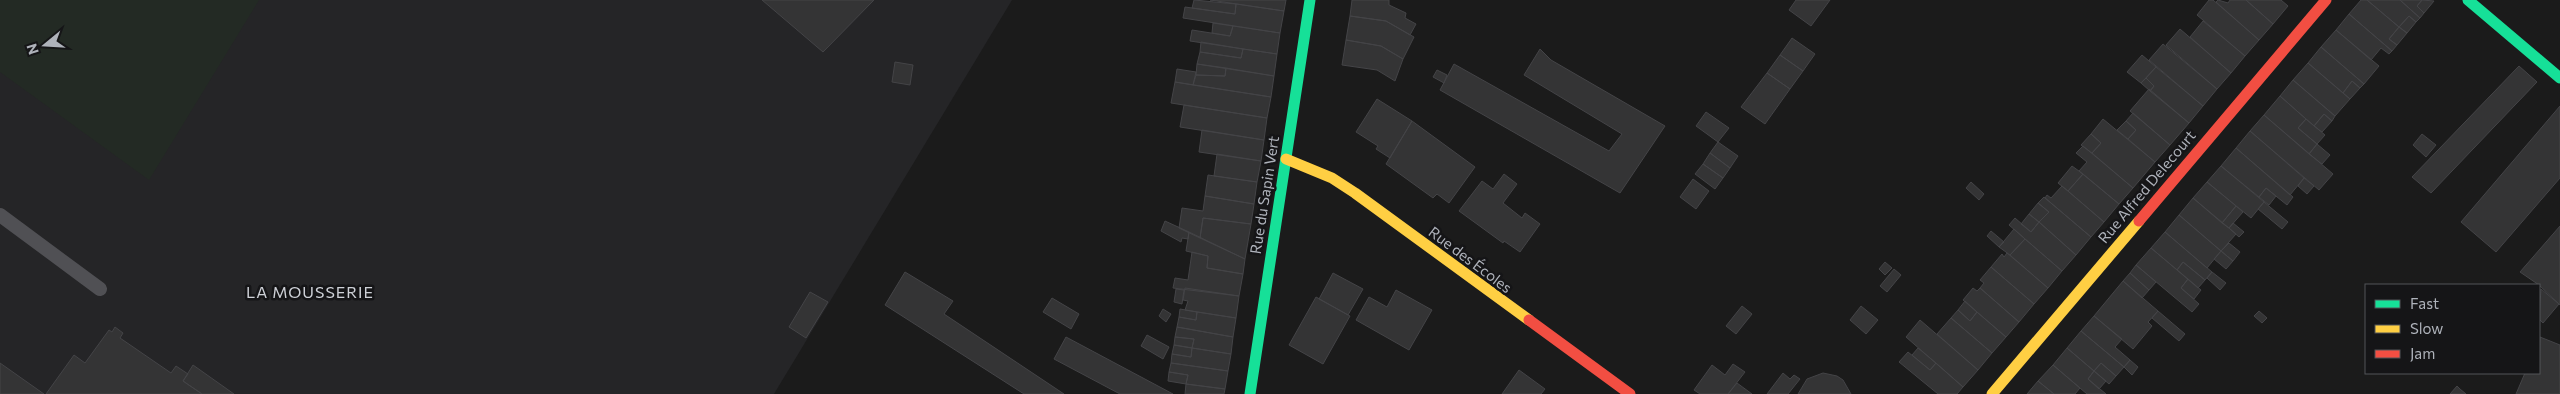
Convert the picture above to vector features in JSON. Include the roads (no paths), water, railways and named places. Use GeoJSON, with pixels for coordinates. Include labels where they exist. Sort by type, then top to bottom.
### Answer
{"type":"FeatureCollection","features":[{"type":"Feature","properties":{"kind":"street","name":"Rue du Sapin Vert"},"geometry":{"type":"LineString","coordinates":[[1250,394],[1310,0]]}},
{"type":"Feature","properties":{"kind":"street","name":"Rue Alfred Delecourt"},"geometry":{"type":"LineString","coordinates":[[1992,394],[2326,0]]}},
{"type":"Feature","properties":{"kind":"street"},"geometry":{"type":"LineString","coordinates":[[2468,0],[2560,78]]}},
{"type":"Feature","properties":{"kind":"street","name":"Rue des Écoles"},"geometry":{"type":"LineString","coordinates":[[1286,159],[1332,178],[1355,193],[1630,394]]}},
{"type":"Feature","properties":{"kind":"lane"},"geometry":{"type":"LineString","coordinates":[[0,215],[100,289]]}},
{"type":"Feature","properties":{"kind":"district","name":"LA MOUSSERIE"},"geometry":{"type":"Point","coordinates":[310,292]}}]}
